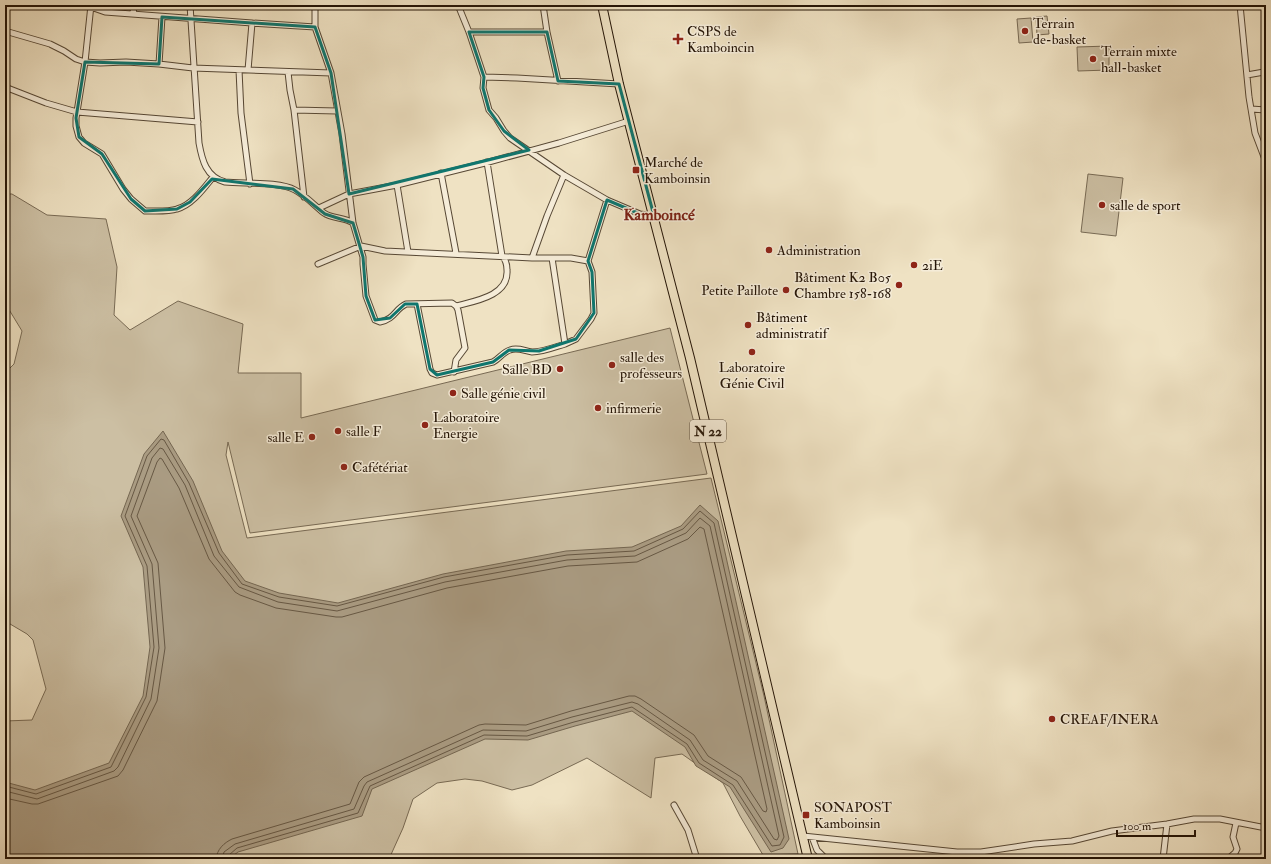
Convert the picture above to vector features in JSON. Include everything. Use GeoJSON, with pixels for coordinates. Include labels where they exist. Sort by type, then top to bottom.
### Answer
{"type":"FeatureCollection","features":[{"type":"Feature","properties":{"kind":"main road","name":"N 22"},"geometry":{"type":"LineString","coordinates":[[602,5],[629,121],[690,358],[808,859]]}},
{"type":"Feature","properties":{"kind":"street"},"geometry":{"type":"LineString","coordinates":[[84,5],[91,6],[105,12],[315,27]]}},
{"type":"Feature","properties":{"kind":"street"},"geometry":{"type":"LineString","coordinates":[[133,14],[134,5]]}},
{"type":"Feature","properties":{"kind":"street"},"geometry":{"type":"LineString","coordinates":[[190,5],[193,68],[201,155],[209,173],[213,177],[224,182],[282,186],[293,189],[319,208],[324,214],[348,220],[353,223]]}},
{"type":"Feature","properties":{"kind":"street"},"geometry":{"type":"LineString","coordinates":[[315,5],[315,27],[331,73],[342,134],[353,223],[363,257],[366,296],[375,320],[380,322],[390,318],[404,304],[452,303],[458,310],[465,348],[456,360],[454,372]]}},
{"type":"Feature","properties":{"kind":"street"},"geometry":{"type":"LineString","coordinates":[[458,5],[484,77],[483,88],[488,110],[496,118],[510,138],[564,175],[607,200],[640,214],[654,216]]}},
{"type":"Feature","properties":{"kind":"street"},"geometry":{"type":"LineString","coordinates":[[543,5],[547,32],[558,81]]}},
{"type":"Feature","properties":{"kind":"street"},"geometry":{"type":"LineString","coordinates":[[1240,5],[1251,109],[1255,133],[1266,162]]}},
{"type":"Feature","properties":{"kind":"street"},"geometry":{"type":"LineString","coordinates":[[91,6],[85,62],[77,112],[76,126],[79,137],[84,143],[102,154],[123,189],[131,199],[145,211],[170,210],[185,206],[213,177]]}},
{"type":"Feature","properties":{"kind":"street"},"geometry":{"type":"LineString","coordinates":[[159,64],[162,17]]}},
{"type":"Feature","properties":{"kind":"street"},"geometry":{"type":"LineString","coordinates":[[248,70],[252,23]]}},
{"type":"Feature","properties":{"kind":"street"},"geometry":{"type":"LineString","coordinates":[[5,31],[36,39],[56,47],[76,59],[85,62],[126,62],[193,68],[331,73]]}},
{"type":"Feature","properties":{"kind":"street"},"geometry":{"type":"LineString","coordinates":[[469,32],[547,32]]}},
{"type":"Feature","properties":{"kind":"street"},"geometry":{"type":"LineString","coordinates":[[1247,75],[1264,72],[1266,68]]}},
{"type":"Feature","properties":{"kind":"street"},"geometry":{"type":"LineString","coordinates":[[239,70],[241,113],[250,184]]}},
{"type":"Feature","properties":{"kind":"street"},"geometry":{"type":"LineString","coordinates":[[288,72],[304,197]]}},
{"type":"Feature","properties":{"kind":"street"},"geometry":{"type":"LineString","coordinates":[[484,77],[620,84]]}},
{"type":"Feature","properties":{"kind":"street"},"geometry":{"type":"LineString","coordinates":[[5,87],[46,103],[77,112],[198,122]]}},
{"type":"Feature","properties":{"kind":"street"},"geometry":{"type":"LineString","coordinates":[[1251,109],[1266,110]]}},
{"type":"Feature","properties":{"kind":"street"},"geometry":{"type":"LineString","coordinates":[[294,110],[337,111]]}},
{"type":"Feature","properties":{"kind":"street"},"geometry":{"type":"LineString","coordinates":[[319,208],[349,194],[397,185],[487,162],[559,143],[629,121]]}},
{"type":"Feature","properties":{"kind":"street"},"geometry":{"type":"LineString","coordinates":[[456,306],[496,293],[505,283],[507,276],[507,266],[502,256],[487,162]]}},
{"type":"Feature","properties":{"kind":"street"},"geometry":{"type":"LineString","coordinates":[[441,173],[456,253]]}},
{"type":"Feature","properties":{"kind":"street"},"geometry":{"type":"LineString","coordinates":[[532,258],[564,175]]}},
{"type":"Feature","properties":{"kind":"street"},"geometry":{"type":"LineString","coordinates":[[397,185],[408,252]]}},
{"type":"Feature","properties":{"kind":"street"},"geometry":{"type":"LineString","coordinates":[[417,304],[430,369],[432,373],[436,375],[493,362],[509,350],[516,349],[531,352],[539,351],[565,344],[576,339],[594,313],[592,272],[588,261],[607,200]]}},
{"type":"Feature","properties":{"kind":"street"},"geometry":{"type":"LineString","coordinates":[[318,264],[361,246],[385,251],[456,253],[532,258],[571,258],[588,261]]}},
{"type":"Feature","properties":{"kind":"street"},"geometry":{"type":"LineString","coordinates":[[552,258],[565,344]]}},
{"type":"Feature","properties":{"kind":"street"},"geometry":{"type":"LineString","coordinates":[[674,805],[688,830],[697,859]]}},
{"type":"Feature","properties":{"kind":"street"},"geometry":{"type":"LineString","coordinates":[[803,836],[957,852],[982,852],[1034,844],[1072,841],[1112,831],[1167,824],[1180,820],[1208,818],[1220,819],[1266,828]]}},
{"type":"Feature","properties":{"kind":"street"},"geometry":{"type":"LineString","coordinates":[[1228,859],[1237,849],[1233,837],[1236,823]]}},
{"type":"Feature","properties":{"kind":"street"},"geometry":{"type":"LineString","coordinates":[[1163,859],[1167,824]]}},
{"type":"Feature","properties":{"kind":"street"},"geometry":{"type":"LineString","coordinates":[[812,837],[817,850],[826,859]]}},
{"type":"Feature","properties":{"kind":"highlighted area"},"geometry":{"type":"Polygon","coordinates":[[[162,17],[315,27],[331,73],[349,194],[529,150],[504,131],[489,110],[483,88],[484,77],[469,32],[547,32],[558,81],[619,84],[654,216],[640,214],[607,200],[588,261],[592,272],[594,313],[576,339],[539,351],[509,350],[493,362],[437,375],[430,369],[417,304],[405,304],[390,318],[375,320],[366,296],[363,257],[353,223],[325,214],[293,189],[212,179],[190,202],[177,209],[145,211],[131,199],[102,154],[79,137],[76,118],[85,62],[159,64],[162,17]]]}},
{"type":"Feature","properties":{"kind":"shaded area"},"geometry":{"type":"Polygon","coordinates":[[[1047,16],[1049,34],[1037,35],[1036,17],[1047,16]]]}},
{"type":"Feature","properties":{"kind":"shaded area","name":"Terrain de-basket"},"geometry":{"type":"Polygon","coordinates":[[[1031,18],[1033,42],[1019,43],[1017,19],[1031,18]]]}},
{"type":"Feature","properties":{"kind":"shaded area","name":"Terrain mixte hall-basket"},"geometry":{"type":"Polygon","coordinates":[[[1109,46],[1109,70],[1078,71],[1077,47],[1109,46]]]}},
{"type":"Feature","properties":{"kind":"shaded area","name":"salle de sport"},"geometry":{"type":"Polygon","coordinates":[[[1088,174],[1123,178],[1116,236],[1081,232],[1088,174]]]}},
{"type":"Feature","properties":{"kind":"shaded area"},"geometry":{"type":"Polygon","coordinates":[[[5,194],[12,194],[47,215],[106,219],[117,267],[114,315],[130,330],[178,301],[243,324],[238,373],[301,373],[301,418],[670,328],[707,474],[250,533],[228,442],[226,455],[247,538],[711,478],[764,696],[798,854],[763,855],[723,783],[682,754],[655,758],[651,798],[587,758],[532,785],[512,790],[482,781],[465,779],[437,783],[413,799],[403,828],[389,859],[5,859],[5,721],[32,720],[46,689],[33,640],[27,634],[5,621],[5,373],[14,364],[22,331],[5,303],[5,194]]]}},
{"type":"Feature","properties":{"kind":"water"},"geometry":{"type":"Polygon","coordinates":[[[163,431],[193,481],[222,551],[245,581],[279,593],[338,603],[443,574],[566,551],[632,547],[681,526],[700,505],[718,521],[789,839],[783,848],[771,852],[730,787],[696,766],[685,747],[632,711],[528,740],[485,739],[372,789],[362,816],[238,852],[229,859],[5,859],[5,782],[35,790],[109,763],[143,696],[150,647],[143,567],[121,516],[144,454],[163,431]]]}},
{"type":"Feature","properties":{"kind":"place","name":"Terrain de-basket"},"geometry":{"type":"Point","coordinates":[1025,31]}},
{"type":"Feature","properties":{"kind":"place","name":"CSPS de Kamboincin"},"geometry":{"type":"Point","coordinates":[678,39]}},
{"type":"Feature","properties":{"kind":"place","name":"Terrain mixte hall-basket"},"geometry":{"type":"Point","coordinates":[1093,59]}},
{"type":"Feature","properties":{"kind":"place","name":"Marché de Kamboinsin"},"geometry":{"type":"Point","coordinates":[636,170]}},
{"type":"Feature","properties":{"kind":"place","name":"salle de sport"},"geometry":{"type":"Point","coordinates":[1102,205]}},
{"type":"Feature","properties":{"kind":"place","name":"Administration"},"geometry":{"type":"Point","coordinates":[769,250]}},
{"type":"Feature","properties":{"kind":"place","name":"2iE"},"geometry":{"type":"Point","coordinates":[914,265]}},
{"type":"Feature","properties":{"kind":"place","name":"Bâtiment K2 B05 Chambre 158-168"},"geometry":{"type":"Point","coordinates":[899,285]}},
{"type":"Feature","properties":{"kind":"place","name":"Petite Paillote"},"geometry":{"type":"Point","coordinates":[786,290]}},
{"type":"Feature","properties":{"kind":"place","name":"Bâtiment administratif"},"geometry":{"type":"Point","coordinates":[748,325]}},
{"type":"Feature","properties":{"kind":"place","name":"Laboratoire Génie Civil"},"geometry":{"type":"Point","coordinates":[752,352]}},
{"type":"Feature","properties":{"kind":"place","name":"salle des professeurs"},"geometry":{"type":"Point","coordinates":[612,365]}},
{"type":"Feature","properties":{"kind":"place","name":"Salle BD"},"geometry":{"type":"Point","coordinates":[560,369]}},
{"type":"Feature","properties":{"kind":"place","name":"Salle génie civil"},"geometry":{"type":"Point","coordinates":[453,393]}},
{"type":"Feature","properties":{"kind":"place","name":"infirmerie"},"geometry":{"type":"Point","coordinates":[598,408]}},
{"type":"Feature","properties":{"kind":"place","name":"Laboratoire Energie"},"geometry":{"type":"Point","coordinates":[425,425]}},
{"type":"Feature","properties":{"kind":"place","name":"salle F"},"geometry":{"type":"Point","coordinates":[338,431]}},
{"type":"Feature","properties":{"kind":"place","name":"salle E"},"geometry":{"type":"Point","coordinates":[312,437]}},
{"type":"Feature","properties":{"kind":"place","name":"Cafétériat"},"geometry":{"type":"Point","coordinates":[344,467]}},
{"type":"Feature","properties":{"kind":"place","name":"CREAF/INERA"},"geometry":{"type":"Point","coordinates":[1052,719]}},
{"type":"Feature","properties":{"kind":"place","name":"SONAPOST Kamboinsin"},"geometry":{"type":"Point","coordinates":[806,815]}},
{"type":"Feature","properties":{"kind":"district","name":"Kamboincé"},"geometry":{"type":"Point","coordinates":[659,214]}}]}
